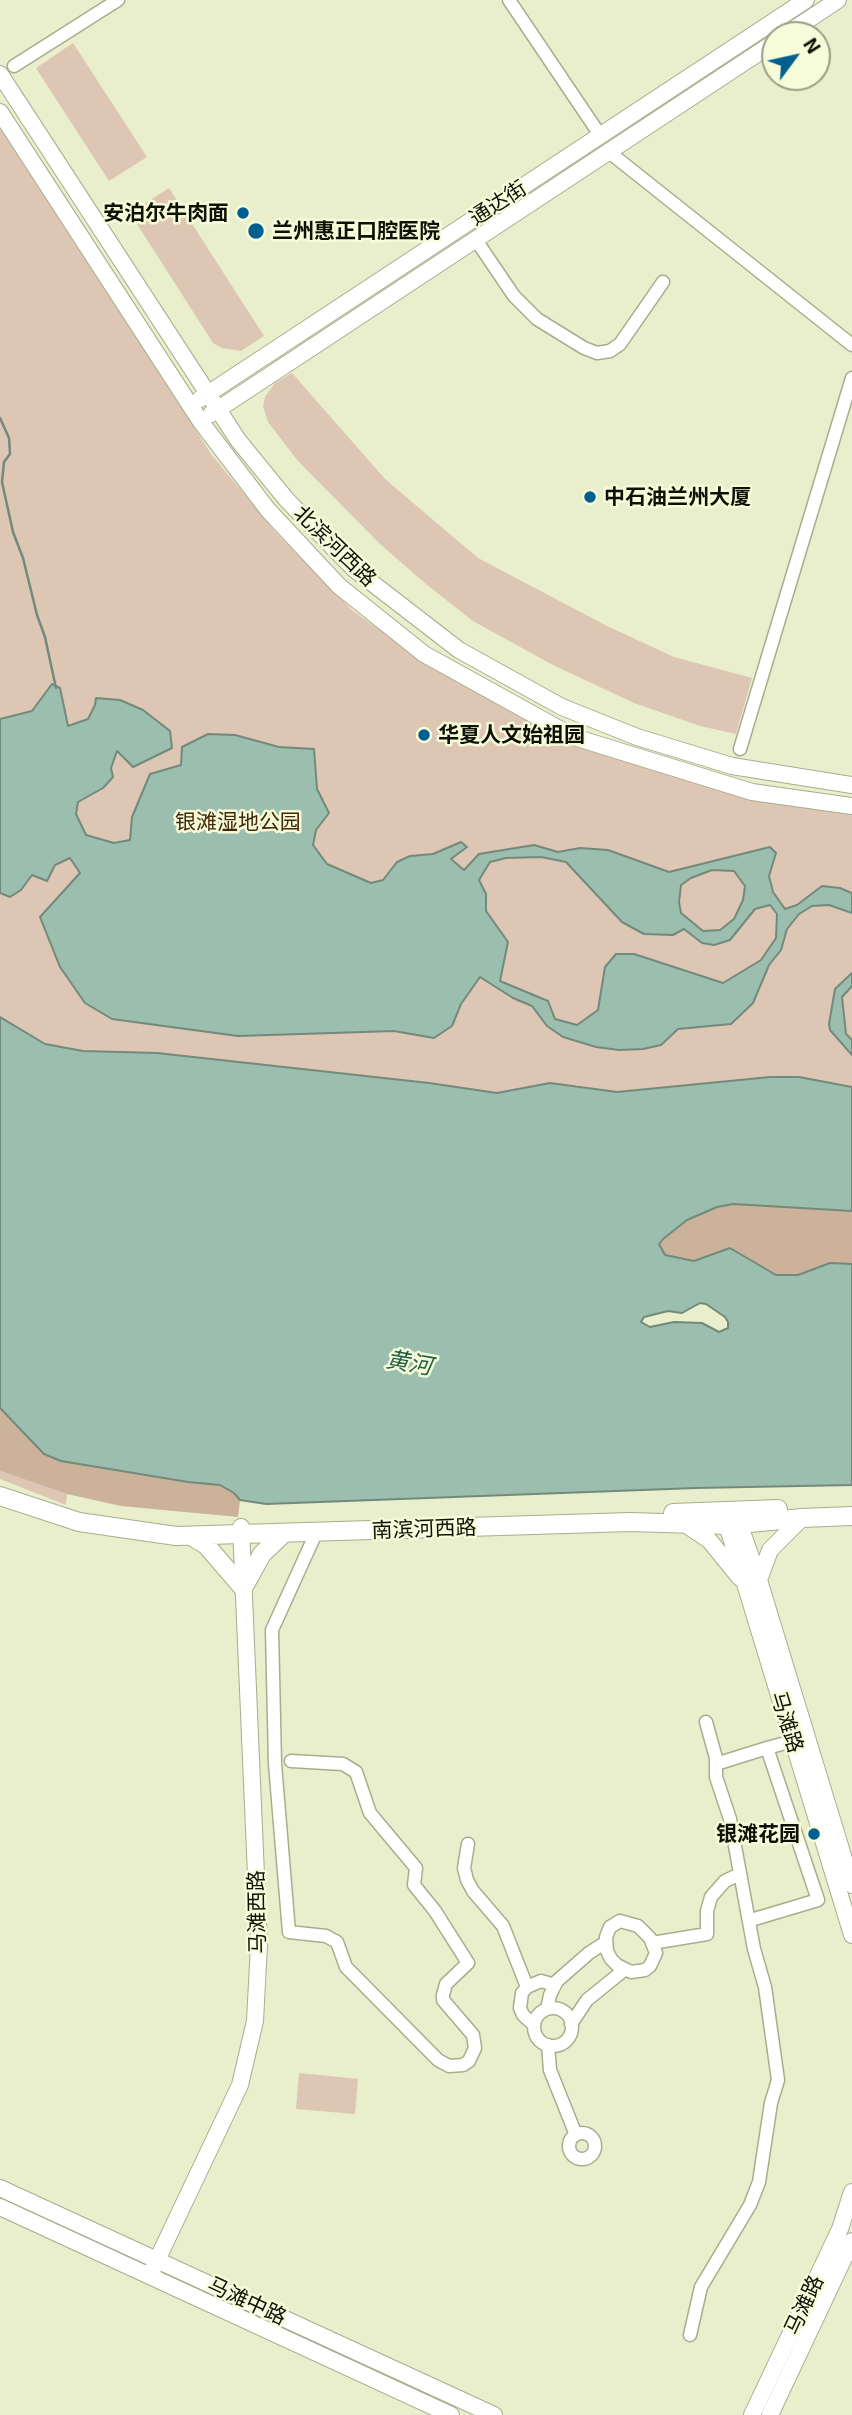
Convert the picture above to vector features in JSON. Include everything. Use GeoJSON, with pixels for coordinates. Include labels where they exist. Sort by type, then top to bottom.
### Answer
{"type":"FeatureCollection","features":[{"type":"Feature","properties":{"kind":"highway","name":"南滨河西路"},"geometry":{"type":"LineString","coordinates":[[0,1487],[81,1514],[176,1528],[282,1534],[631,1522],[685,1524],[731,1517],[852,1508]]}},
{"type":"Feature","properties":{"kind":"highway","name":"南滨河西路"},"geometry":{"type":"LineString","coordinates":[[0,1496],[79,1522],[176,1536],[241,1531],[852,1516]]}},
{"type":"Feature","properties":{"kind":"highway"},"geometry":{"type":"LineString","coordinates":[[191,1536],[206,1545],[243,1588],[262,1554],[282,1534]]}},
{"type":"Feature","properties":{"kind":"main road","name":"通达街"},"geometry":{"type":"LineString","coordinates":[[190,405],[806,0]]}},
{"type":"Feature","properties":{"kind":"main road"},"geometry":{"type":"LineString","coordinates":[[806,21],[838,0]]}},
{"type":"Feature","properties":{"kind":"main road","name":"通达街"},"geometry":{"type":"LineString","coordinates":[[201,422],[761,51]]}},
{"type":"Feature","properties":{"kind":"main road","name":"北滨河西路"},"geometry":{"type":"LineString","coordinates":[[7,70],[238,440],[286,499],[354,569],[459,650],[562,707],[637,737],[732,766],[852,785]]}},
{"type":"Feature","properties":{"kind":"main road","name":"北滨河西路"},"geometry":{"type":"LineString","coordinates":[[0,112],[201,422],[268,510],[339,586],[424,654],[574,737],[752,792],[852,806]]}},
{"type":"Feature","properties":{"kind":"main road","name":"马滩路"},"geometry":{"type":"LineString","coordinates":[[731,1517],[852,1885]]}},
{"type":"Feature","properties":{"kind":"main road"},"geometry":{"type":"LineString","coordinates":[[685,1524],[709,1540],[753,1583],[770,1549],[802,1518]]}},
{"type":"Feature","properties":{"kind":"main road","name":"马滩西路"},"geometry":{"type":"LineString","coordinates":[[150,2275],[240,2085],[255,2021],[259,1945],[241,1531]]}},
{"type":"Feature","properties":{"kind":"main road","name":"马滩路"},"geometry":{"type":"LineString","coordinates":[[753,1583],[793,1741],[852,1935]]}},
{"type":"Feature","properties":{"kind":"main road","name":"马滩中路"},"geometry":{"type":"LineString","coordinates":[[1,2188],[494,2415]]}},
{"type":"Feature","properties":{"kind":"main road","name":"马滩路"},"geometry":{"type":"LineString","coordinates":[[752,2415],[840,2229],[852,2192]]}},
{"type":"Feature","properties":{"kind":"main road","name":"马滩中路"},"geometry":{"type":"LineString","coordinates":[[0,2207],[451,2415]]}},
{"type":"Feature","properties":{"kind":"main road","name":"马滩路"},"geometry":{"type":"LineString","coordinates":[[770,2415],[852,2241]]}},
{"type":"Feature","properties":{"kind":"street"},"geometry":{"type":"LineString","coordinates":[[7,70],[118,0]]}},
{"type":"Feature","properties":{"kind":"street"},"geometry":{"type":"LineString","coordinates":[[509,0],[600,135]]}},
{"type":"Feature","properties":{"kind":"street"},"geometry":{"type":"LineString","coordinates":[[609,152],[852,345]]}},
{"type":"Feature","properties":{"kind":"street"},"geometry":{"type":"LineString","coordinates":[[476,240],[513,296],[537,319],[597,353],[610,351],[620,344],[663,282]]}},
{"type":"Feature","properties":{"kind":"street"},"geometry":{"type":"LineString","coordinates":[[740,749],[852,378]]}},
{"type":"Feature","properties":{"kind":"street"},"geometry":{"type":"LineString","coordinates":[[291,1761],[343,1763],[356,1772],[370,1813],[416,1868],[414,1885],[435,1911],[468,1963],[446,1984],[443,1995],[443,2000],[473,2035],[475,2049],[463,2065],[449,2066],[438,2060],[346,1967],[337,1942],[326,1936],[289,1932],[275,1764],[272,1630],[316,1533]]}},
{"type":"Feature","properties":{"kind":"street"},"geometry":{"type":"LineString","coordinates":[[690,2335],[701,2287],[750,2205],[759,2182],[771,2103],[778,2080],[765,1987],[754,1948],[751,1920],[730,1819],[716,1777],[716,1764],[706,1722]]}},
{"type":"Feature","properties":{"kind":"street"},"geometry":{"type":"LineString","coordinates":[[716,1764],[793,1741]]}},
{"type":"Feature","properties":{"kind":"street"},"geometry":{"type":"LineString","coordinates":[[751,1920],[818,1900],[767,1748]]}},
{"type":"Feature","properties":{"kind":"street"},"geometry":{"type":"LineString","coordinates":[[468,1844],[464,1868],[467,1880],[503,1926],[527,1987]]}},
{"type":"Feature","properties":{"kind":"street"},"geometry":{"type":"LineString","coordinates":[[652,1943],[707,1934],[707,1910],[711,1897],[725,1881],[740,1874]]}},
{"type":"Feature","properties":{"kind":"street"},"geometry":{"type":"LineString","coordinates":[[625,1921],[638,1926],[652,1943],[656,1953],[650,1966],[638,1972],[624,1970],[611,1959],[606,1942],[610,1927],[625,1921]]}},
{"type":"Feature","properties":{"kind":"street"},"geometry":{"type":"LineString","coordinates":[[606,1942],[568,1970],[555,1986],[547,2009],[538,2015],[534,2025],[536,2035],[548,2045],[559,2045],[567,2039],[571,2024],[587,2000],[624,1970]]}},
{"type":"Feature","properties":{"kind":"street"},"geometry":{"type":"LineString","coordinates":[[534,2025],[527,2021],[520,2008],[522,1993],[527,1987],[541,1981],[555,1986]]}},
{"type":"Feature","properties":{"kind":"street"},"geometry":{"type":"LineString","coordinates":[[547,2009],[563,2011],[571,2024]]}},
{"type":"Feature","properties":{"kind":"street"},"geometry":{"type":"LineString","coordinates":[[548,2045],[550,2070],[576,2135]]}},
{"type":"Feature","properties":{"kind":"green space"},"geometry":{"type":"Polygon","coordinates":[[[73,43],[147,157],[109,181],[36,68],[73,43]]]}},
{"type":"Feature","properties":{"kind":"green space","name":"银滩湿地公园"},"geometry":{"type":"Polygon","coordinates":[[[0,127],[211,454],[277,534],[353,611],[433,668],[574,737],[752,792],[852,806],[852,1087],[770,1077],[617,1092],[596,1091],[576,1085],[497,1093],[157,1053],[83,1051],[45,1044],[0,1017],[0,127]]]}},
{"type":"Feature","properties":{"kind":"green space"},"geometry":{"type":"Polygon","coordinates":[[[169,188],[264,336],[241,351],[222,348],[213,343],[130,213],[169,188]]]}},
{"type":"Feature","properties":{"kind":"green space"},"geometry":{"type":"Polygon","coordinates":[[[292,373],[385,479],[478,558],[607,626],[674,657],[752,678],[736,734],[700,726],[634,703],[553,665],[473,621],[426,584],[380,544],[298,461],[268,422],[263,406],[265,397],[275,383],[292,373]]]}},
{"type":"Feature","properties":{"kind":"green space"},"geometry":{"type":"Polygon","coordinates":[[[0,1471],[67,1494],[66,1505],[0,1479],[0,1471]]]}},
{"type":"Feature","properties":{"kind":"green space"},"geometry":{"type":"Polygon","coordinates":[[[299,2073],[358,2079],[355,2114],[296,2109],[299,2073]]]}},
{"type":"Feature","properties":{"kind":"shaded area"},"geometry":{"type":"Polygon","coordinates":[[[733,1204],[852,1211],[852,1264],[830,1263],[798,1275],[776,1275],[736,1251],[694,1261],[665,1255],[660,1250],[662,1239],[687,1220],[717,1207],[733,1204]]]}},
{"type":"Feature","properties":{"kind":"shaded area"},"geometry":{"type":"Polygon","coordinates":[[[0,1408],[44,1454],[52,1458],[188,1482],[220,1485],[235,1493],[240,1500],[238,1517],[121,1506],[67,1494],[0,1471],[0,1408]]]}},
{"type":"Feature","properties":{"kind":"water"},"geometry":{"type":"Polygon","coordinates":[[[52,684],[60,688],[68,726],[88,719],[96,698],[120,700],[143,710],[170,731],[172,748],[133,767],[117,751],[111,768],[113,777],[103,788],[78,802],[76,814],[86,835],[114,843],[130,840],[132,817],[150,774],[181,765],[182,747],[208,734],[235,735],[279,747],[314,749],[317,789],[329,813],[316,830],[313,845],[327,864],[371,883],[383,880],[397,862],[410,856],[433,854],[461,842],[467,847],[451,859],[464,870],[479,854],[534,845],[558,852],[580,848],[608,850],[669,872],[770,847],[776,853],[769,876],[773,892],[785,909],[797,905],[822,886],[840,888],[852,893],[852,913],[829,905],[812,906],[799,914],[787,929],[781,950],[769,965],[753,1003],[731,1024],[678,1029],[661,1045],[643,1049],[596,1047],[563,1037],[547,1026],[532,1006],[513,998],[480,977],[461,1004],[452,1026],[434,1038],[394,1031],[238,1036],[112,1019],[85,1003],[60,967],[40,917],[80,873],[70,858],[55,865],[47,881],[32,875],[21,890],[10,897],[0,893],[0,719],[32,711],[52,684]],[[541,857],[506,858],[490,862],[479,880],[486,894],[486,911],[508,942],[500,981],[548,1001],[555,1019],[577,1025],[598,1010],[605,967],[616,954],[634,954],[723,983],[761,960],[776,938],[777,914],[770,905],[755,909],[730,940],[714,945],[702,943],[684,929],[673,935],[644,934],[622,922],[566,862],[541,857]],[[712,870],[681,885],[681,913],[703,931],[720,930],[734,919],[743,900],[745,886],[734,871],[712,870]]]}},
{"type":"Feature","properties":{"kind":"water"},"geometry":{"type":"Polygon","coordinates":[[[852,973],[852,986],[842,997],[846,1034],[852,1040],[852,1055],[830,1030],[829,1024],[835,989],[852,973]]]}},
{"type":"Feature","properties":{"kind":"water","name":"黄河"},"geometry":{"type":"Polygon","coordinates":[[[0,1017],[45,1044],[83,1051],[157,1053],[497,1093],[550,1083],[617,1092],[770,1077],[799,1077],[852,1087],[852,1211],[733,1204],[717,1207],[687,1220],[659,1244],[665,1255],[694,1261],[730,1248],[776,1275],[798,1275],[830,1263],[852,1264],[852,1485],[266,1504],[240,1500],[220,1485],[61,1461],[44,1454],[0,1408],[0,1017]],[[700,1303],[682,1313],[668,1311],[644,1317],[641,1322],[650,1327],[674,1322],[702,1323],[719,1332],[728,1328],[725,1317],[700,1303]]]}},
{"type":"Feature","properties":{"kind":"waterway"},"geometry":{"type":"LineString","coordinates":[[0,418],[9,438],[10,454],[4,462],[2,482],[13,532],[45,637],[56,688]]}},
{"type":"Feature","properties":{"kind":"place","name":"安泊尔牛肉面"},"geometry":{"type":"Point","coordinates":[243,213]}},
{"type":"Feature","properties":{"kind":"place","name":"兰州惠正口腔医院"},"geometry":{"type":"Point","coordinates":[256,231]}},
{"type":"Feature","properties":{"kind":"place","name":"中石油兰州大厦"},"geometry":{"type":"Point","coordinates":[590,497]}},
{"type":"Feature","properties":{"kind":"place","name":"华夏人文始祖园"},"geometry":{"type":"Point","coordinates":[424,735]}},
{"type":"Feature","properties":{"kind":"place","name":"银滩花园"},"geometry":{"type":"Point","coordinates":[814,1834]}}]}
